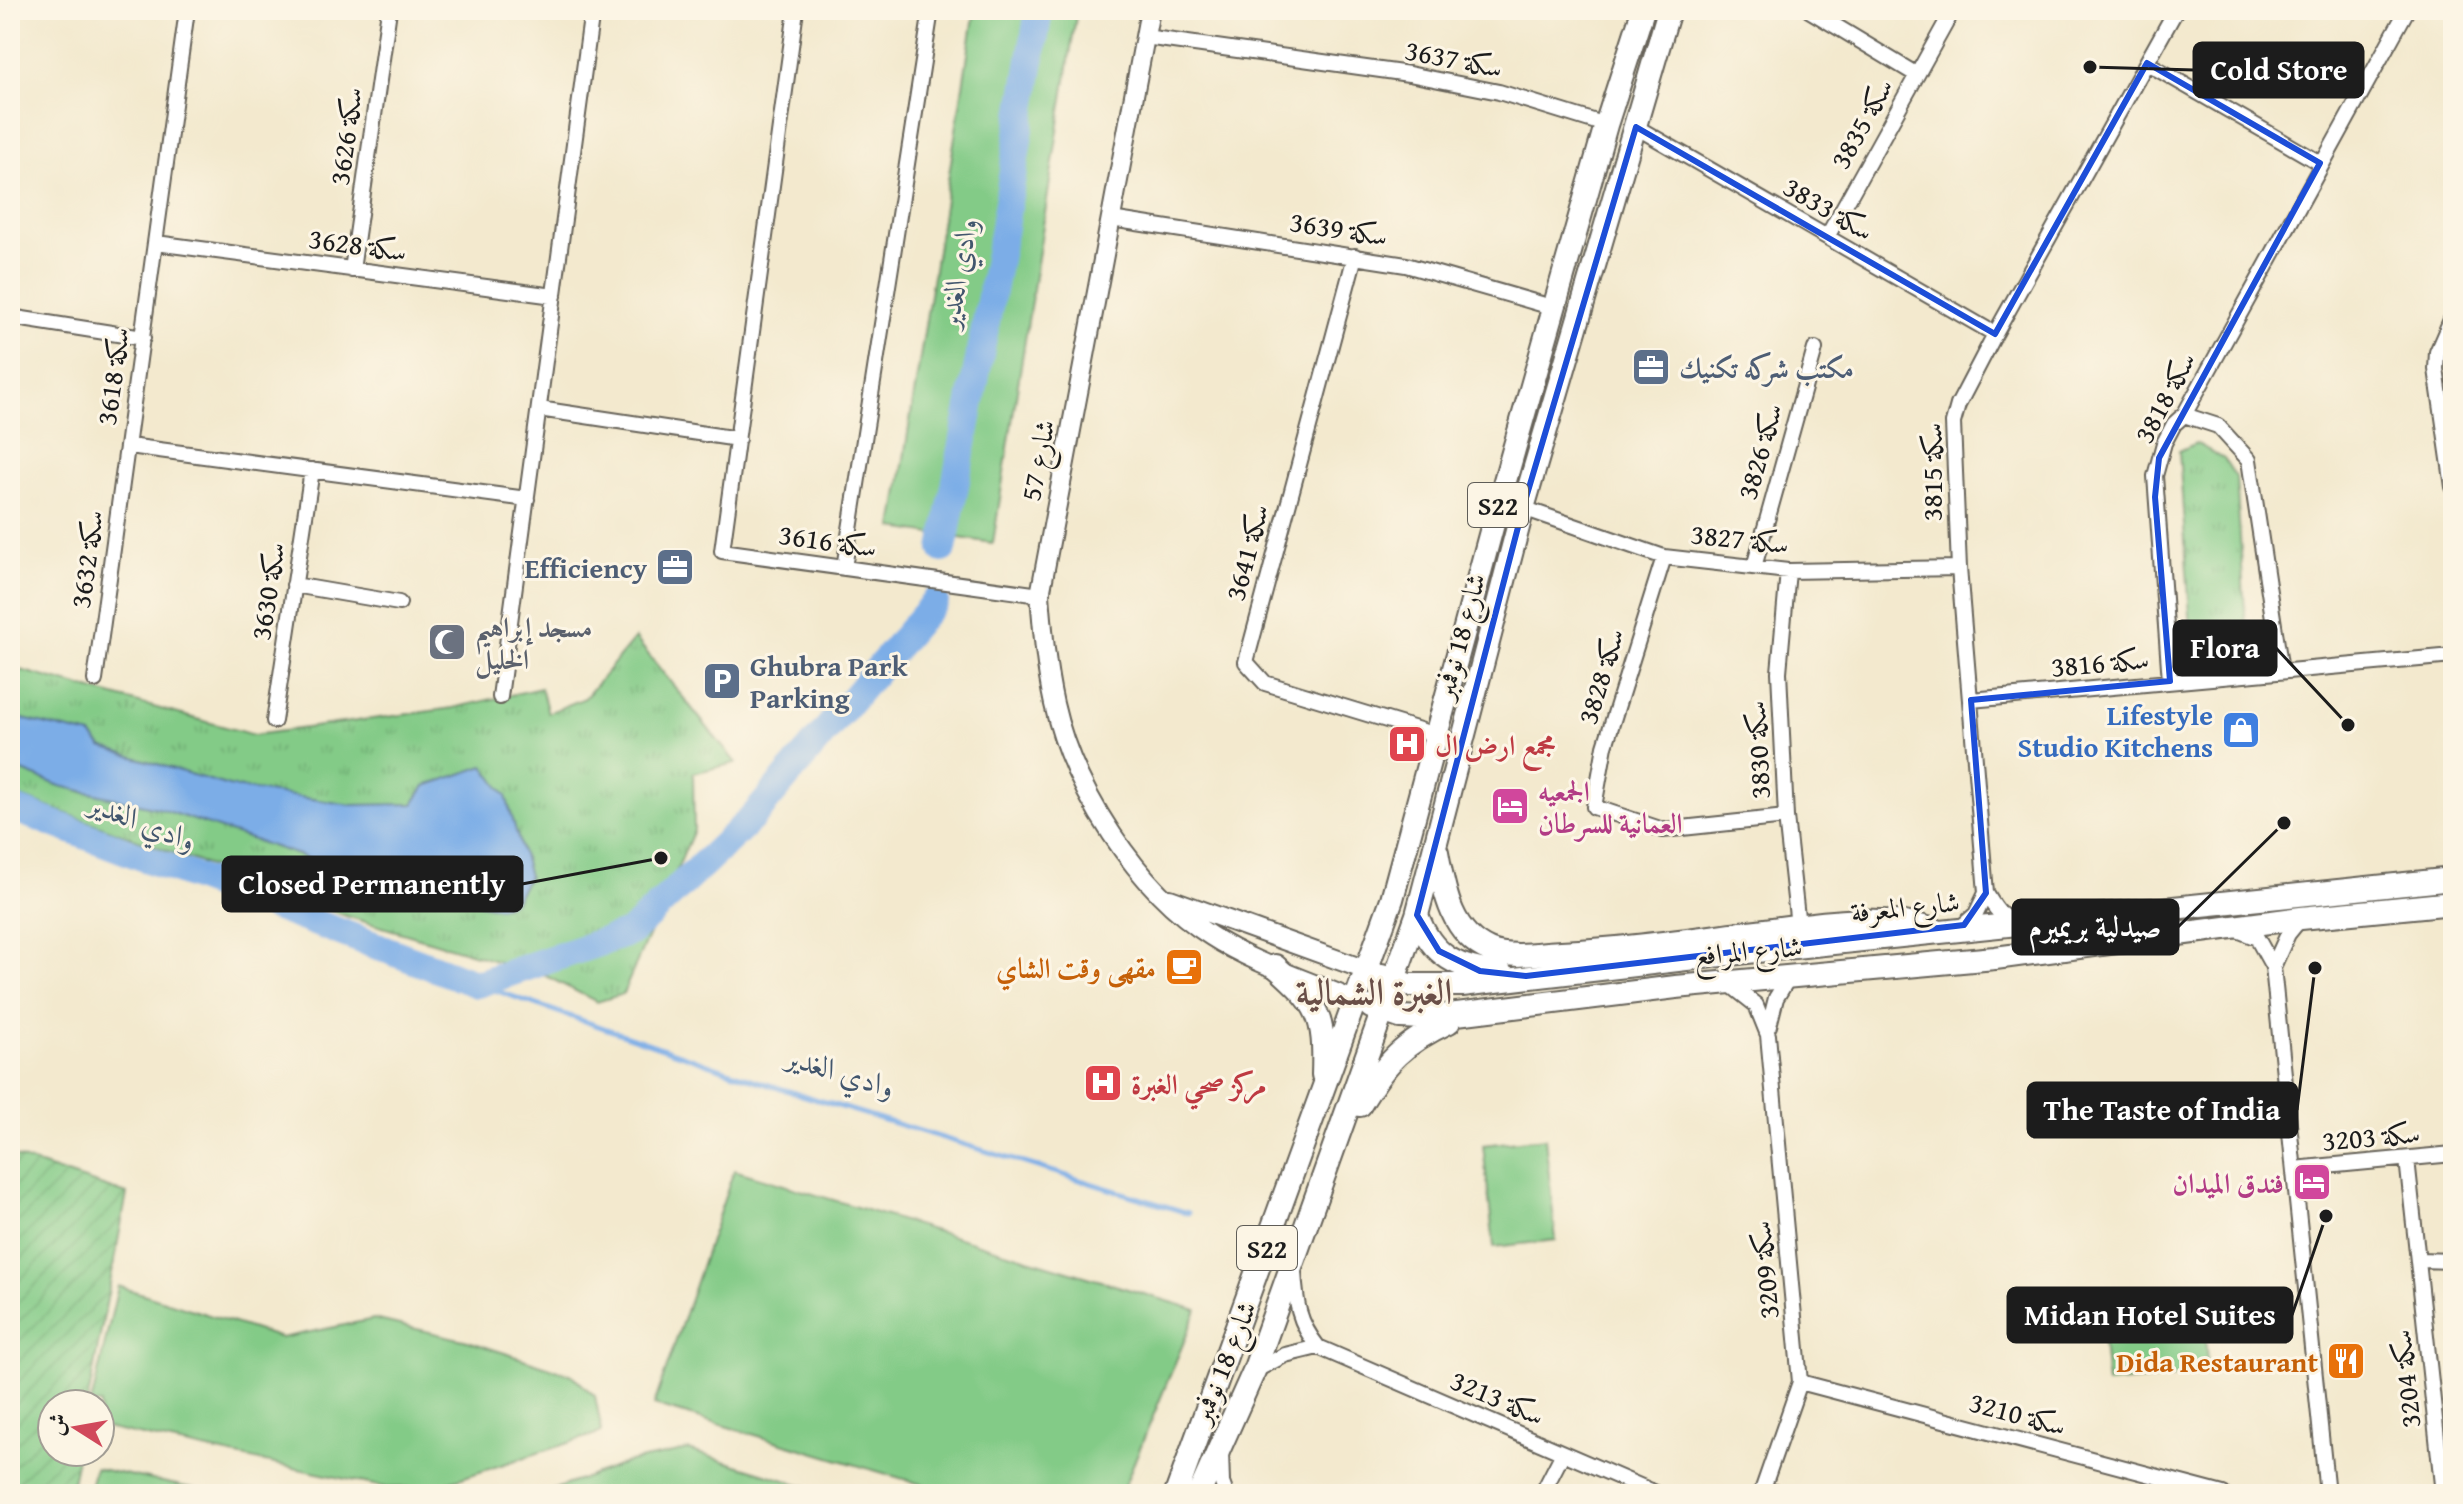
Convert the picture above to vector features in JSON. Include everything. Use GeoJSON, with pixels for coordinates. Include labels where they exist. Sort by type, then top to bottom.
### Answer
{"type":"FeatureCollection","features":[{"type":"Feature","properties":{"kind":"main road","name":"شارع 18 نوفمبر"},"geometry":{"type":"LineString","coordinates":[[1176,1494],[1392,899],[1606,125],[1643,10]]}},
{"type":"Feature","properties":{"kind":"main road","name":"شارع 18 نوفمبر"},"geometry":{"type":"LineString","coordinates":[[1199,1494],[1254,1371],[1396,981],[1417,915],[1523,508],[1669,10]]}},
{"type":"Feature","properties":{"kind":"main road"},"geometry":{"type":"LineString","coordinates":[[1436,847],[1452,911],[1468,935],[1490,951],[1512,954],[1614,950],[1798,926],[1904,919],[1949,932]]}},
{"type":"Feature","properties":{"kind":"main road","name":"شارع المعرفة"},"geometry":{"type":"LineString","coordinates":[[1366,970],[1396,981],[1432,987],[2453,879]]}},
{"type":"Feature","properties":{"kind":"main road","name":"شارع المرافع"},"geometry":{"type":"LineString","coordinates":[[1384,1012],[1424,1018],[1475,1013],[1727,982],[1995,958],[2230,926],[2453,903]]}},
{"type":"Feature","properties":{"kind":"main road"},"geometry":{"type":"LineString","coordinates":[[1417,915],[1426,938],[1458,964],[1480,971],[1526,976]]}},
{"type":"Feature","properties":{"kind":"main road"},"geometry":{"type":"LineString","coordinates":[[1275,966],[1309,996],[1319,1016],[1322,1095]]}},
{"type":"Feature","properties":{"kind":"main road"},"geometry":{"type":"LineString","coordinates":[[1355,1001],[1384,1012]]}},
{"type":"Feature","properties":{"kind":"main road"},"geometry":{"type":"LineString","coordinates":[[1334,1147],[1395,1054],[1419,1035],[1475,1013]]}},
{"type":"Feature","properties":{"kind":"street","name":"سكة 3618"},"geometry":{"type":"LineString","coordinates":[[187,10],[129,446],[527,499]]}},
{"type":"Feature","properties":{"kind":"street","name":"سكة 3626"},"geometry":{"type":"LineString","coordinates":[[352,270],[389,10]]}},
{"type":"Feature","properties":{"kind":"street"},"geometry":{"type":"LineString","coordinates":[[500,697],[592,10]]}},
{"type":"Feature","properties":{"kind":"street","name":"سكة 3616"},"geometry":{"type":"LineString","coordinates":[[796,10],[722,551],[1040,595]]}},
{"type":"Feature","properties":{"kind":"street"},"geometry":{"type":"LineString","coordinates":[[844,568],[931,10]]}},
{"type":"Feature","properties":{"kind":"street","name":"شارع 57"},"geometry":{"type":"LineString","coordinates":[[1150,10],[1040,595],[1044,654],[1054,707],[1101,818],[1161,895],[1214,938],[1355,1001]]}},
{"type":"Feature","properties":{"kind":"street","name":"سكة 3835"},"geometry":{"type":"LineString","coordinates":[[1809,10],[1917,75]]}},
{"type":"Feature","properties":{"kind":"street","name":"سكة 3835"},"geometry":{"type":"LineString","coordinates":[[1827,237],[1953,10]]}},
{"type":"Feature","properties":{"kind":"street","name":"سكة 3815"},"geometry":{"type":"LineString","coordinates":[[1986,893],[1959,568],[1953,423],[1958,405],[1995,334],[2176,10]]}},
{"type":"Feature","properties":{"kind":"street","name":"سكة 3818"},"geometry":{"type":"LineString","coordinates":[[2170,681],[2155,476],[2164,443],[2174,424],[2184,415],[2320,163],[2407,10]]}},
{"type":"Feature","properties":{"kind":"street","name":"سكة 3637"},"geometry":{"type":"LineString","coordinates":[[1145,37],[1409,74],[1499,92],[1606,125]]}},
{"type":"Feature","properties":{"kind":"street"},"geometry":{"type":"LineString","coordinates":[[2147,63],[2320,163]]}},
{"type":"Feature","properties":{"kind":"street","name":"سكة 3833"},"geometry":{"type":"LineString","coordinates":[[1636,127],[1995,334]]}},
{"type":"Feature","properties":{"kind":"street","name":"سكة 3639"},"geometry":{"type":"LineString","coordinates":[[1111,219],[1406,265],[1555,308]]}},
{"type":"Feature","properties":{"kind":"street","name":"سكة 3628"},"geometry":{"type":"LineString","coordinates":[[156,243],[554,296]]}},
{"type":"Feature","properties":{"kind":"street","name":"سكة 3641"},"geometry":{"type":"LineString","coordinates":[[1355,256],[1246,662],[1265,683],[1436,735]]}},
{"type":"Feature","properties":{"kind":"street"},"geometry":{"type":"LineString","coordinates":[[2453,315],[2437,352],[2436,369],[2453,487]]}},
{"type":"Feature","properties":{"kind":"street"},"geometry":{"type":"LineString","coordinates":[[10,317],[143,338]]}},
{"type":"Feature","properties":{"kind":"street","name":"سكة 3826"},"geometry":{"type":"LineString","coordinates":[[1754,567],[1815,349]]}},
{"type":"Feature","properties":{"kind":"street"},"geometry":{"type":"LineString","coordinates":[[539,409],[738,439]]}},
{"type":"Feature","properties":{"kind":"street"},"geometry":{"type":"LineString","coordinates":[[2184,415],[2218,426],[2249,460],[2281,671]]}},
{"type":"Feature","properties":{"kind":"street","name":"سكة 3632"},"geometry":{"type":"LineString","coordinates":[[95,680],[129,446]]}},
{"type":"Feature","properties":{"kind":"street","name":"سكة 3630"},"geometry":{"type":"LineString","coordinates":[[274,721],[312,470]]}},
{"type":"Feature","properties":{"kind":"street","name":"سكة 3827"},"geometry":{"type":"LineString","coordinates":[[1523,508],[1664,557],[1788,571],[1959,568]]}},
{"type":"Feature","properties":{"kind":"street","name":"سكة 3828"},"geometry":{"type":"LineString","coordinates":[[1664,557],[1605,746],[1594,807],[1663,830],[1786,817]]}},
{"type":"Feature","properties":{"kind":"street","name":"سكة 3830"},"geometry":{"type":"LineString","coordinates":[[1788,571],[1779,672],[1786,817],[1798,926]]}},
{"type":"Feature","properties":{"kind":"street"},"geometry":{"type":"LineString","coordinates":[[294,585],[399,603]]}},
{"type":"Feature","properties":{"kind":"street","name":"سكة 3816"},"geometry":{"type":"LineString","coordinates":[[1971,700],[2453,656]]}},
{"type":"Feature","properties":{"kind":"street"},"geometry":{"type":"LineString","coordinates":[[1949,932],[1976,914],[1986,893],[2007,920],[2026,924]]}},
{"type":"Feature","properties":{"kind":"street"},"geometry":{"type":"LineString","coordinates":[[1161,895],[1366,970]]}},
{"type":"Feature","properties":{"kind":"street"},"geometry":{"type":"LineString","coordinates":[[2273,967],[2288,934],[2301,918]]}},
{"type":"Feature","properties":{"kind":"street"},"geometry":{"type":"LineString","coordinates":[[2230,926],[2257,938],[2273,967],[2327,1494]]}},
{"type":"Feature","properties":{"kind":"street","name":"سكة 3209"},"geometry":{"type":"LineString","coordinates":[[1768,1035],[1776,998],[1789,977]]}},
{"type":"Feature","properties":{"kind":"street","name":"سكة 3209"},"geometry":{"type":"LineString","coordinates":[[1727,982],[1756,1005],[1768,1035],[1800,1382],[1762,1491]]}},
{"type":"Feature","properties":{"kind":"street","name":"سكة 3203"},"geometry":{"type":"LineString","coordinates":[[2294,1169],[2453,1154]]}},
{"type":"Feature","properties":{"kind":"street","name":"سكة 3204"},"geometry":{"type":"LineString","coordinates":[[2407,1159],[2443,1494]]}},
{"type":"Feature","properties":{"kind":"street"},"geometry":{"type":"LineString","coordinates":[[2419,1260],[2453,1261]]}},
{"type":"Feature","properties":{"kind":"street"},"geometry":{"type":"LineString","coordinates":[[1254,1371],[1285,1355],[1318,1347],[1303,1328],[1297,1312],[1293,1267]]}},
{"type":"Feature","properties":{"kind":"street","name":"سكة 3213"},"geometry":{"type":"LineString","coordinates":[[1318,1347],[1658,1494]]}},
{"type":"Feature","properties":{"kind":"street","name":"سكة 3210"},"geometry":{"type":"LineString","coordinates":[[1800,1382],[2223,1494]]}},
{"type":"Feature","properties":{"kind":"street"},"geometry":{"type":"LineString","coordinates":[[1221,1447],[1222,1483],[1226,1494]]}},
{"type":"Feature","properties":{"kind":"street"},"geometry":{"type":"LineString","coordinates":[[1542,1494],[1563,1453]]}},
{"type":"Feature","properties":{"kind":"street"},"geometry":{"type":"LineString","coordinates":[[1762,1491],[1781,1494]]}},
{"type":"Feature","properties":{"kind":"highlighted area"},"geometry":{"type":"Polygon","coordinates":[[[2147,63],[2320,163],[2159,458],[2155,497],[2170,681],[1971,700],[1986,893],[1964,925],[1526,976],[1480,971],[1439,951],[1417,915],[1523,508],[1636,127],[1995,334],[2147,63]]]}},
{"type":"Feature","properties":{"kind":"green space"},"geometry":{"type":"Polygon","coordinates":[[[975,10],[1077,10],[993,543],[893,528],[975,10]]]}},
{"type":"Feature","properties":{"kind":"green space"},"geometry":{"type":"Polygon","coordinates":[[[2196,443],[2224,459],[2236,477],[2246,627],[2191,631],[2179,451],[2196,443]]]}},
{"type":"Feature","properties":{"kind":"green space"},"geometry":{"type":"Polygon","coordinates":[[[635,638],[736,763],[693,773],[694,830],[623,994],[597,1002],[546,976],[349,917],[10,793],[10,667],[254,735],[453,708],[541,688],[548,713],[585,698],[635,638]]]}},
{"type":"Feature","properties":{"kind":"green space"},"geometry":{"type":"Polygon","coordinates":[[[1545,1138],[1556,1240],[1494,1247],[1483,1145],[1545,1138]]]}},
{"type":"Feature","properties":{"kind":"green space"},"geometry":{"type":"Polygon","coordinates":[[[10,1155],[127,1194],[90,1388],[36,1388],[36,1468],[75,1468],[70,1494],[10,1494],[10,1155]]]}},
{"type":"Feature","properties":{"kind":"green space"},"geometry":{"type":"Polygon","coordinates":[[[734,1170],[1197,1310],[1121,1494],[954,1494],[654,1405],[734,1170]]]}},
{"type":"Feature","properties":{"kind":"green space"},"geometry":{"type":"Polygon","coordinates":[[[118,1286],[281,1338],[374,1319],[468,1341],[572,1375],[595,1396],[602,1432],[434,1487],[388,1488],[116,1430],[116,1388],[95,1388],[118,1286]]]}},
{"type":"Feature","properties":{"kind":"green space"},"geometry":{"type":"Polygon","coordinates":[[[2203,1312],[2208,1374],[2107,1384],[2101,1321],[2203,1312]]]}},
{"type":"Feature","properties":{"kind":"green space"},"geometry":{"type":"Polygon","coordinates":[[[688,1450],[831,1494],[541,1494],[629,1462],[688,1450]]]}},
{"type":"Feature","properties":{"kind":"green space"},"geometry":{"type":"Polygon","coordinates":[[[95,1468],[220,1494],[88,1494],[95,1468]]]}},
{"type":"Feature","properties":{"kind":"water"},"geometry":{"type":"Polygon","coordinates":[[[10,716],[91,735],[102,747],[229,786],[351,805],[413,804],[425,786],[484,766],[506,796],[529,876],[514,902],[499,908],[423,890],[378,892],[301,856],[161,809],[60,786],[10,766],[10,716]]]}},
{"type":"Feature","properties":{"kind":"waterway","name":"وادي الغدير"},"geometry":{"type":"LineString","coordinates":[[943,549],[1003,233],[1039,10]]}},
{"type":"Feature","properties":{"kind":"waterway","name":"وادي الغدير"},"geometry":{"type":"LineString","coordinates":[[10,807],[477,984],[631,932],[753,817],[935,601]]}},
{"type":"Feature","properties":{"kind":"waterway","name":"وادي الغدير"},"geometry":{"type":"LineString","coordinates":[[477,984],[766,1084],[1188,1213]]}},
{"type":"Feature","properties":{"kind":"place","name":"Cold Store"},"geometry":{"type":"Point","coordinates":[2090,67]}},
{"type":"Feature","properties":{"kind":"place","name":"مكتب شركه تكنيك"},"geometry":{"type":"Point","coordinates":[1651,367]}},
{"type":"Feature","properties":{"kind":"place","name":"Efficiency"},"geometry":{"type":"Point","coordinates":[675,567]}},
{"type":"Feature","properties":{"kind":"place","name":"مسجد إبراهيم الخليل"},"geometry":{"type":"Point","coordinates":[447,642]}},
{"type":"Feature","properties":{"kind":"place","name":"Ghubra Park Parking"},"geometry":{"type":"Point","coordinates":[722,681]}},
{"type":"Feature","properties":{"kind":"place","name":"Flora"},"geometry":{"type":"Point","coordinates":[2348,725]}},
{"type":"Feature","properties":{"kind":"place","name":"Lifestyle Studio Kitchens"},"geometry":{"type":"Point","coordinates":[2241,730]}},
{"type":"Feature","properties":{"kind":"place","name":"مجمع ارض ال"},"geometry":{"type":"Point","coordinates":[1407,744]}},
{"type":"Feature","properties":{"kind":"place","name":"الجمعيه العمانية للسرطان"},"geometry":{"type":"Point","coordinates":[1510,806]}},
{"type":"Feature","properties":{"kind":"place","name":"صيدلية بريميرم"},"geometry":{"type":"Point","coordinates":[2284,823]}},
{"type":"Feature","properties":{"kind":"place","name":"Closed Permanently"},"geometry":{"type":"Point","coordinates":[661,858]}},
{"type":"Feature","properties":{"kind":"place","name":"مقهى وقت الشاي"},"geometry":{"type":"Point","coordinates":[1184,967]}},
{"type":"Feature","properties":{"kind":"place","name":"The Taste of India"},"geometry":{"type":"Point","coordinates":[2315,968]}},
{"type":"Feature","properties":{"kind":"place","name":"مركز صحي الغبرة"},"geometry":{"type":"Point","coordinates":[1103,1083]}},
{"type":"Feature","properties":{"kind":"place","name":"فندق الميدان"},"geometry":{"type":"Point","coordinates":[2312,1182]}},
{"type":"Feature","properties":{"kind":"place","name":"Midan Hotel Suites"},"geometry":{"type":"Point","coordinates":[2326,1216]}},
{"type":"Feature","properties":{"kind":"place","name":"Dida Restaurant"},"geometry":{"type":"Point","coordinates":[2346,1361]}},
{"type":"Feature","properties":{"kind":"district","name":"الغبرة الشمالية"},"geometry":{"type":"Point","coordinates":[1374,990]}}]}
